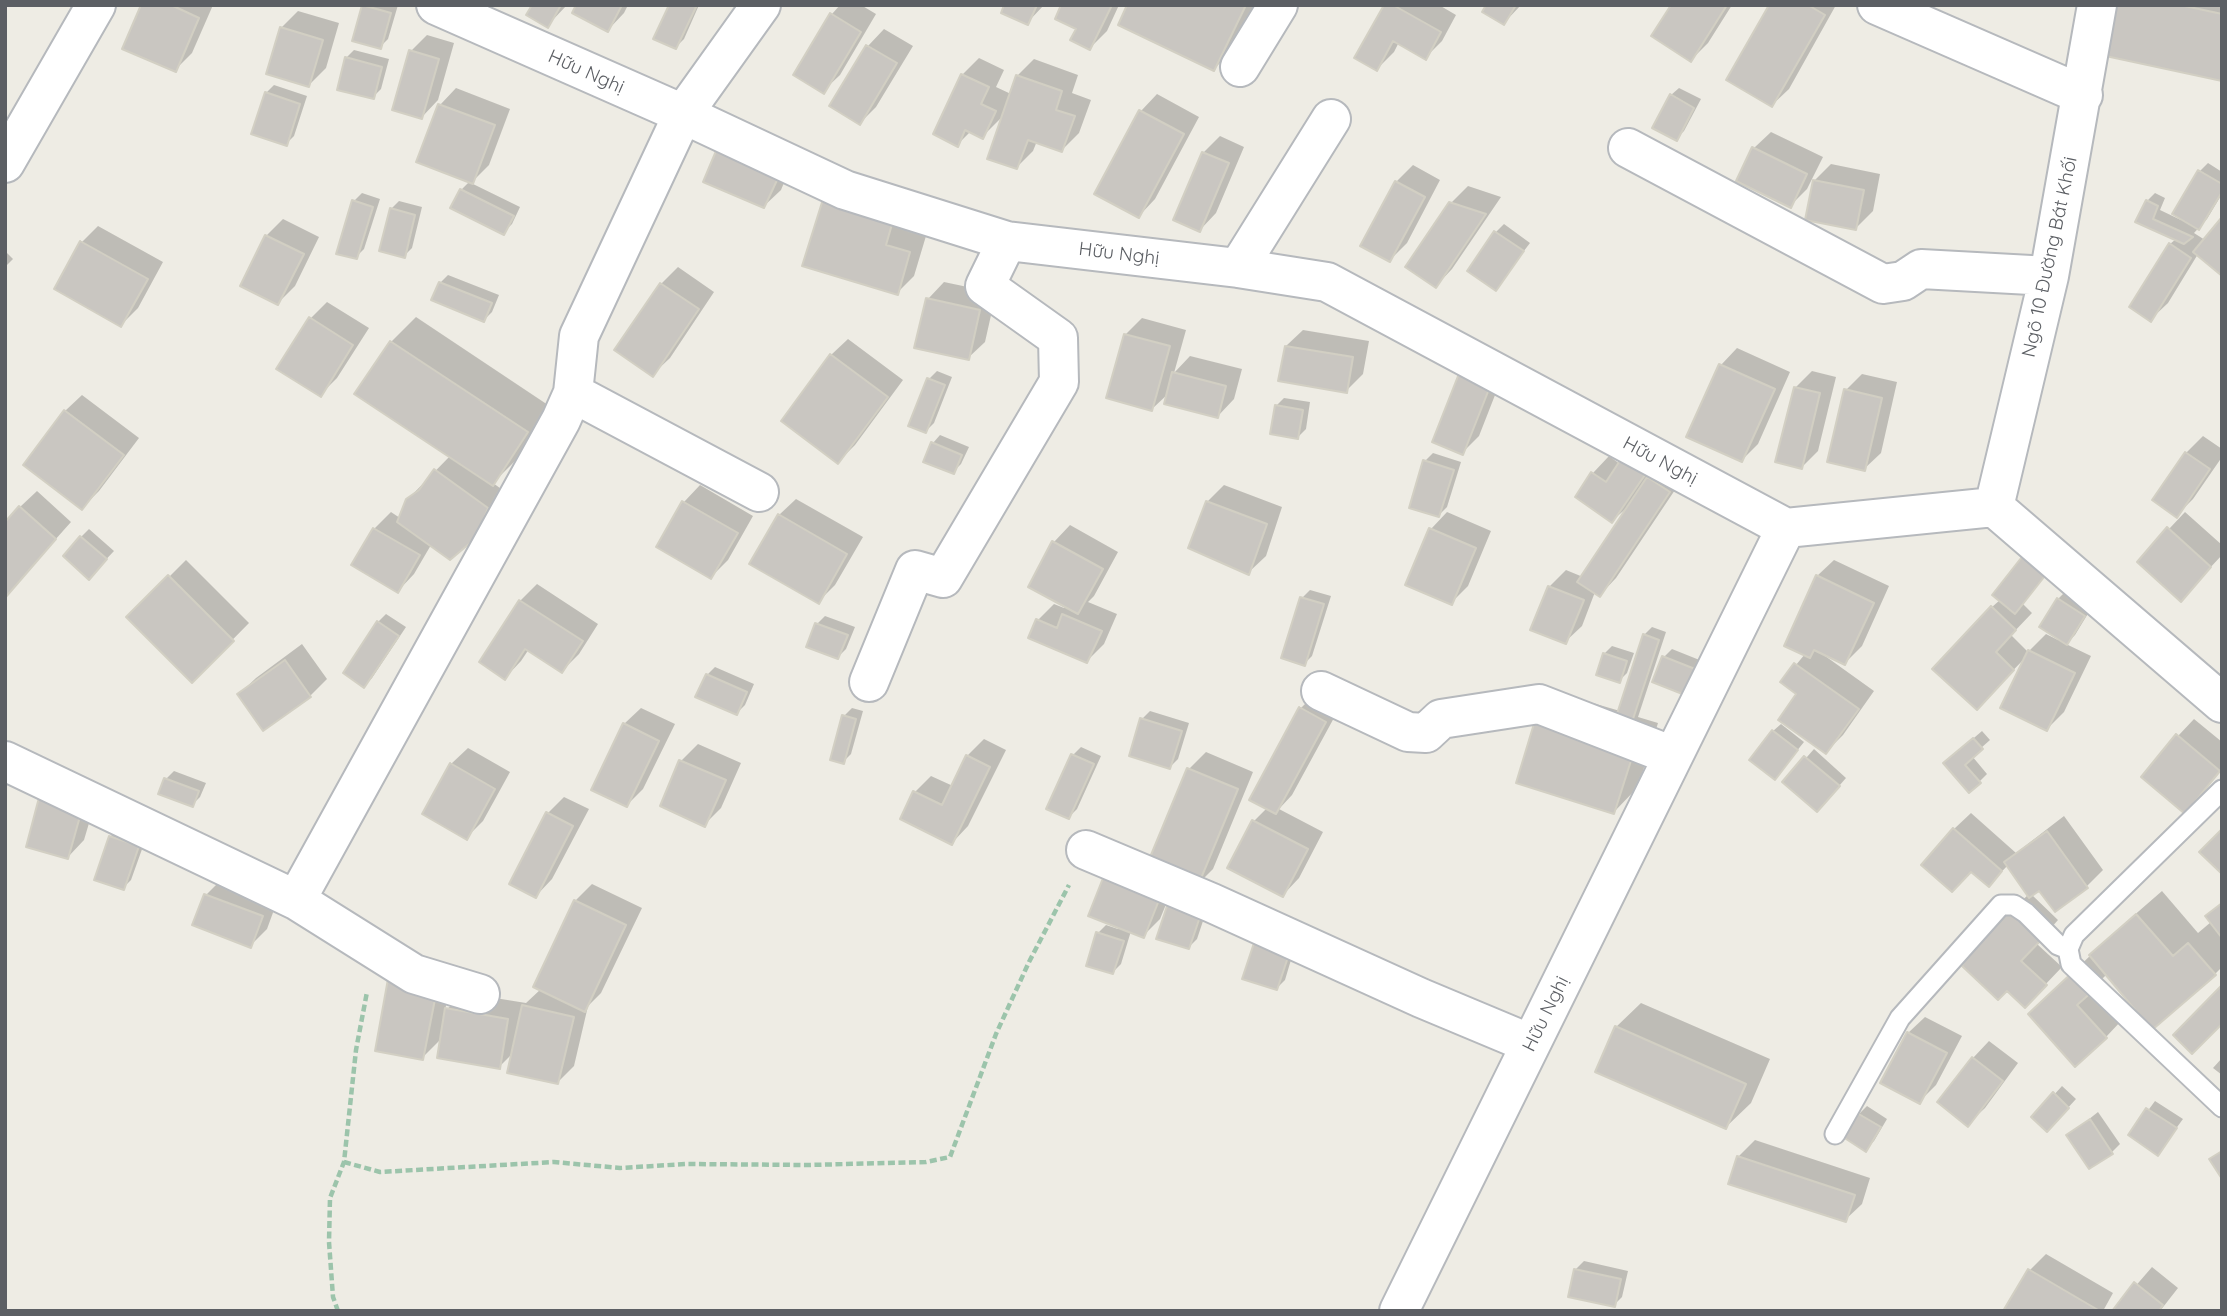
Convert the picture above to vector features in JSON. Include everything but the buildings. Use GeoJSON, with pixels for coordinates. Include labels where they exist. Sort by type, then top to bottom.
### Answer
{"type":"FeatureCollection","features":[{"type":"Feature","properties":{"kind":"street"},"geometry":{"type":"LineString","coordinates":[[5,163],[96,5]]}},
{"type":"Feature","properties":{"kind":"street","name":"Hữu Nghị"},"geometry":{"type":"LineString","coordinates":[[436,5],[683,114],[845,190],[1007,241],[1238,268],[1327,282],[1786,528],[1399,1311]]}},
{"type":"Feature","properties":{"kind":"street"},"geometry":{"type":"LineString","coordinates":[[296,900],[554,432],[573,393],[579,336],[683,114],[761,5]]}},
{"type":"Feature","properties":{"kind":"street"},"geometry":{"type":"LineString","coordinates":[[1240,67],[1278,5]]}},
{"type":"Feature","properties":{"kind":"street"},"geometry":{"type":"LineString","coordinates":[[1877,5],[2083,94]]}},
{"type":"Feature","properties":{"kind":"street","name":"Ngõ 10 Đường Bát Khối"},"geometry":{"type":"LineString","coordinates":[[1994,507],[2049,276],[2097,5]]}},
{"type":"Feature","properties":{"kind":"street"},"geometry":{"type":"LineString","coordinates":[[1238,268],[1331,119]]}},
{"type":"Feature","properties":{"kind":"street"},"geometry":{"type":"LineString","coordinates":[[1628,148],[1883,284],[1903,281],[1921,269],[2049,276]]}},
{"type":"Feature","properties":{"kind":"street"},"geometry":{"type":"LineString","coordinates":[[869,682],[915,570],[943,578],[1059,382],[1058,338],[985,286],[1007,241]]}},
{"type":"Feature","properties":{"kind":"street"},"geometry":{"type":"LineString","coordinates":[[573,393],[759,492]]}},
{"type":"Feature","properties":{"kind":"street"},"geometry":{"type":"LineString","coordinates":[[1786,528],[1994,507],[2222,703]]}},
{"type":"Feature","properties":{"kind":"street"},"geometry":{"type":"LineString","coordinates":[[1321,691],[1408,733],[1426,733],[1441,719],[1539,704],[1673,756]]}},
{"type":"Feature","properties":{"kind":"street"},"geometry":{"type":"LineString","coordinates":[[5,761],[296,900],[414,974],[481,995]]}},
{"type":"Feature","properties":{"kind":"street"},"geometry":{"type":"LineString","coordinates":[[1086,850],[1531,1044]]}},
{"type":"Feature","properties":{"kind":"lane"},"geometry":{"type":"LineString","coordinates":[[2222,790],[2074,935],[2068,948],[2071,964],[2222,1107]]}},
{"type":"Feature","properties":{"kind":"lane"},"geometry":{"type":"LineString","coordinates":[[1835,1134],[1900,1018],[2001,905],[2014,905],[2059,945],[2068,948]]}},
{"type":"Feature","properties":{"kind":"path"},"geometry":{"type":"LineString","coordinates":[[344,1162],[380,1172],[554,1162],[620,1168],[686,1164],[926,1162],[950,1157],[996,1034],[1086,850]]}},
{"type":"Feature","properties":{"kind":"path"},"geometry":{"type":"LineString","coordinates":[[338,1311],[333,1297],[329,1242],[330,1198],[344,1162],[356,1050],[373,950]]}}]}
